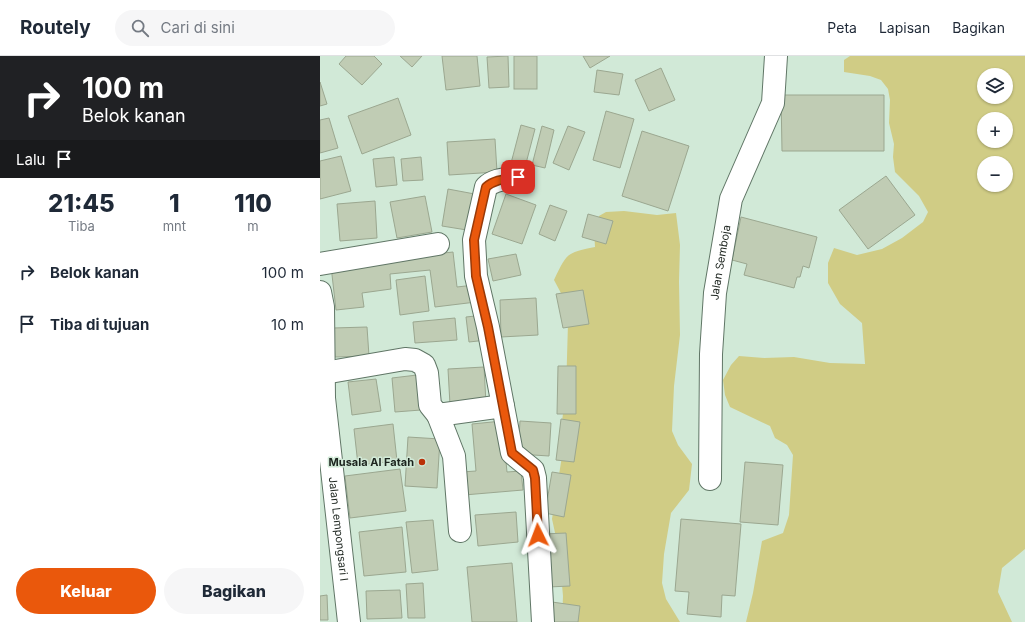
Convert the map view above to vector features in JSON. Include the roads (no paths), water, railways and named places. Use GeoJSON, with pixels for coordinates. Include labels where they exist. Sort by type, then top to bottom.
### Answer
{"type":"FeatureCollection","features":[{"type":"Feature","properties":{"kind":"street","name":"Jalan Semboja"},"geometry":{"type":"LineString","coordinates":[[710,479],[711,354],[715,293],[732,199],[773,104],[776,56]]}},
{"type":"Feature","properties":{"kind":"street"},"geometry":{"type":"LineString","coordinates":[[518,177],[496,181],[490,183],[486,187],[474,240],[476,276],[488,327],[512,453],[533,470],[535,478],[543,622]]}},
{"type":"Feature","properties":{"kind":"street"},"geometry":{"type":"LineString","coordinates":[[320,264],[438,244]]}},
{"type":"Feature","properties":{"kind":"street","name":"Jalan Lempongsari I"},"geometry":{"type":"LineString","coordinates":[[320,292],[323,307],[324,398],[349,622]]}},
{"type":"Feature","properties":{"kind":"street"},"geometry":{"type":"LineString","coordinates":[[324,373],[405,359],[415,360],[424,365],[427,373],[430,405],[438,415],[454,456],[460,531]]}},
{"type":"Feature","properties":{"kind":"street"},"geometry":{"type":"LineString","coordinates":[[438,415],[503,406]]}},
{"type":"Feature","properties":{"kind":"place","name":"Musala Al Fatah"},"geometry":{"type":"Point","coordinates":[422,462]}}]}
